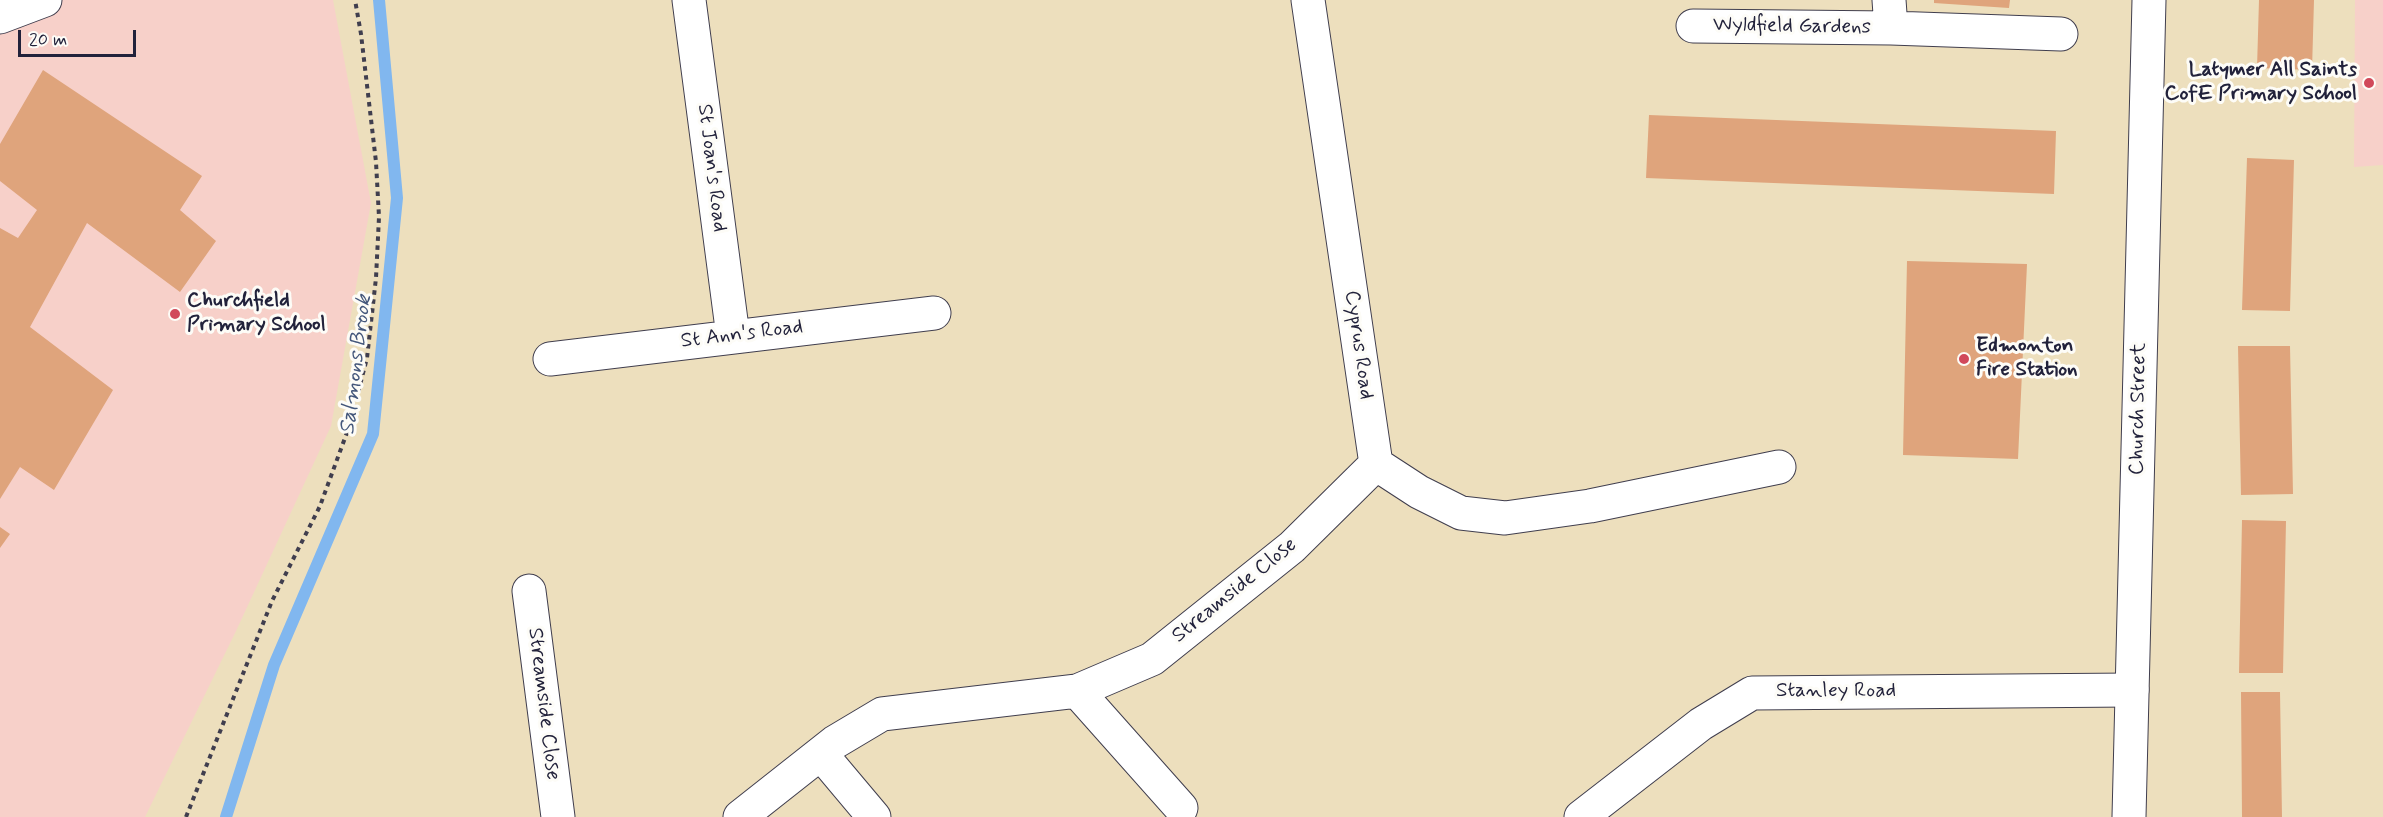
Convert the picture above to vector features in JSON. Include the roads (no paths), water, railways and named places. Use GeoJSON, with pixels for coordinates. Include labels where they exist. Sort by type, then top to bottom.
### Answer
{"type":"FeatureCollection","features":[{"type":"Feature","properties":{"kind":"street"},"geometry":{"type":"LineString","coordinates":[[0,17],[45,0]]}},
{"type":"Feature","properties":{"kind":"street","name":"St Joan's Road"},"geometry":{"type":"LineString","coordinates":[[689,0],[733,336]]}},
{"type":"Feature","properties":{"kind":"street","name":"Cyprus Road"},"geometry":{"type":"LineString","coordinates":[[1308,0],[1376,464]]}},
{"type":"Feature","properties":{"kind":"street","name":"Church Street"},"geometry":{"type":"LineString","coordinates":[[2129,817],[2149,0]]}},
{"type":"Feature","properties":{"kind":"street","name":"Wyldfield Gardens"},"geometry":{"type":"LineString","coordinates":[[1693,26],[1890,14],[2061,34]]}},
{"type":"Feature","properties":{"kind":"street","name":"St Ann's Road"},"geometry":{"type":"LineString","coordinates":[[550,359],[934,313]]}},
{"type":"Feature","properties":{"kind":"street"},"geometry":{"type":"LineString","coordinates":[[1376,464],[1419,492],[1461,513],[1505,518],[1590,506],[1779,467]]}},
{"type":"Feature","properties":{"kind":"street","name":"Streamside Close"},"geometry":{"type":"LineString","coordinates":[[740,817],[835,742],[882,714],[1077,691],[1152,659],[1292,547],[1376,464]]}},
{"type":"Feature","properties":{"kind":"street","name":"Streamside Close"},"geometry":{"type":"LineString","coordinates":[[528,591],[558,817]]}},
{"type":"Feature","properties":{"kind":"street","name":"Stanley Road"},"geometry":{"type":"LineString","coordinates":[[1581,817],[1701,724],[1752,693],[2132,690]]}},
{"type":"Feature","properties":{"kind":"street"},"geometry":{"type":"LineString","coordinates":[[1077,691],[1181,808]]}},
{"type":"Feature","properties":{"kind":"street"},"geometry":{"type":"LineString","coordinates":[[820,754],[874,817]]}},
{"type":"Feature","properties":{"kind":"waterway","name":"Salmons Brook"},"geometry":{"type":"LineString","coordinates":[[226,817],[274,665],[373,434],[397,198],[379,0]]}},
{"type":"Feature","properties":{"kind":"place","name":"Latymer All Saints CofE Primary School"},"geometry":{"type":"Point","coordinates":[2369,83]}},
{"type":"Feature","properties":{"kind":"place","name":"Churchfield Primary School"},"geometry":{"type":"Point","coordinates":[175,314]}},
{"type":"Feature","properties":{"kind":"place","name":"Edmonton Fire Station"},"geometry":{"type":"Point","coordinates":[1964,359]}}]}
